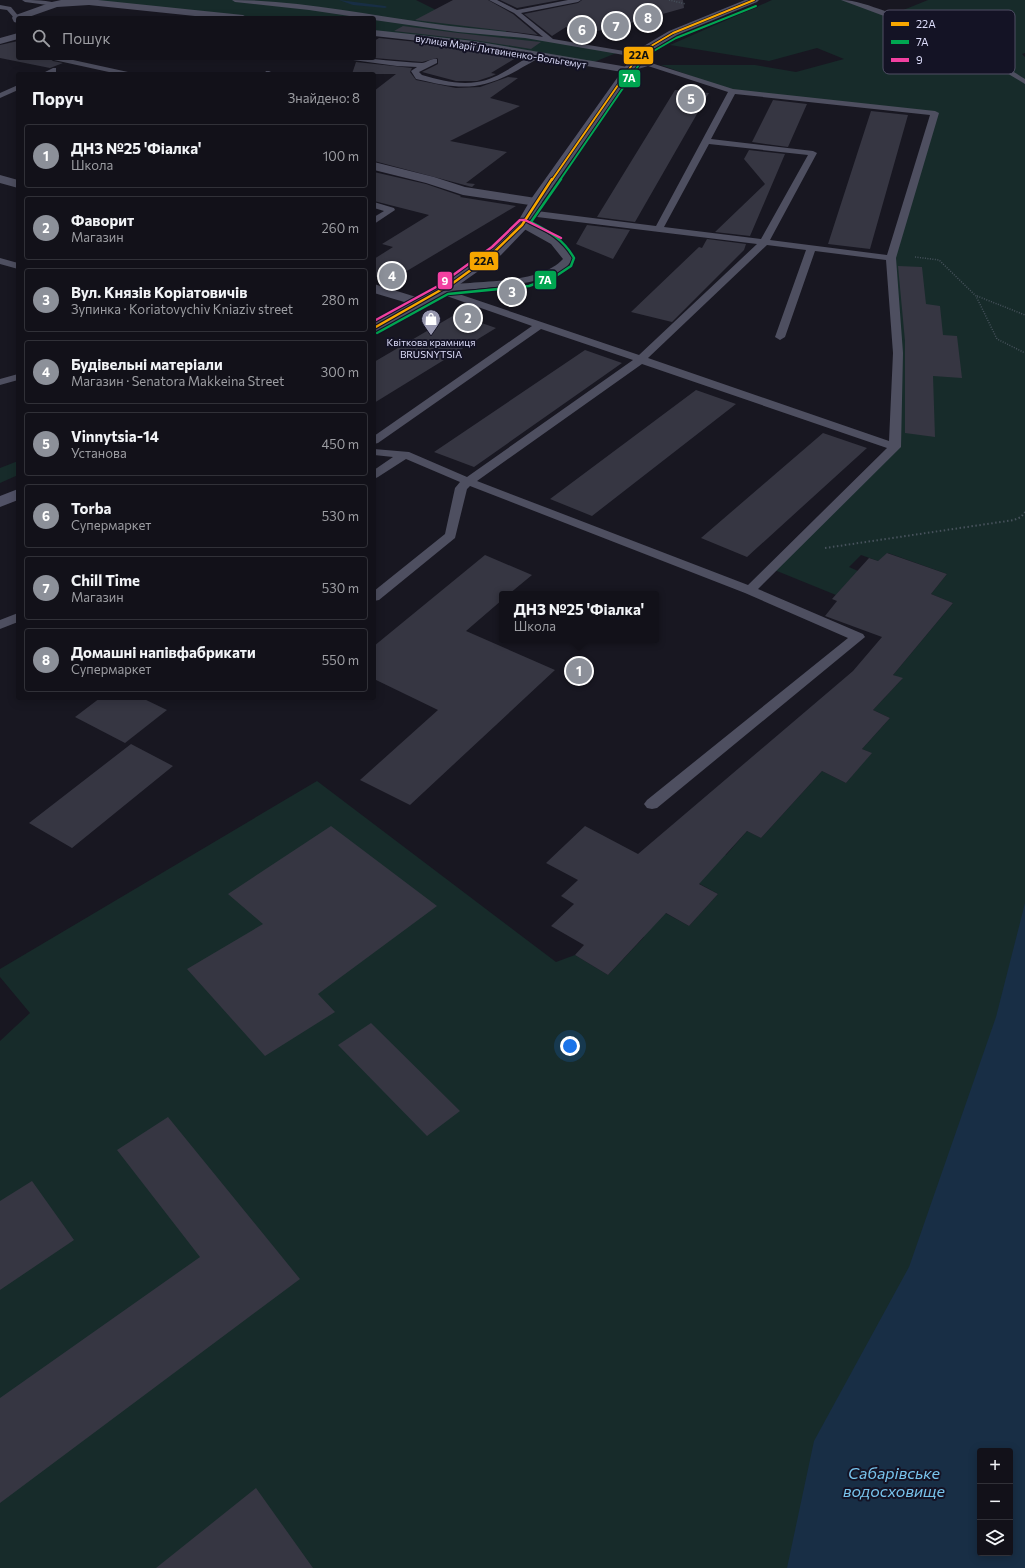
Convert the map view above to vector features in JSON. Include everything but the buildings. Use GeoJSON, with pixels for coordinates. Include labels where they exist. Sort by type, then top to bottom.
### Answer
{"type":"FeatureCollection","features":[{"type":"Feature","properties":{"kind":"main road"},"geometry":{"type":"LineString","coordinates":[[376,327],[443,290],[496,252],[522,225],[532,208],[641,52],[674,33],[754,0]]}},
{"type":"Feature","properties":{"kind":"main road"},"geometry":{"type":"LineString","coordinates":[[0,502],[16,495]]}},
{"type":"Feature","properties":{"kind":"street"},"geometry":{"type":"LineString","coordinates":[[25,16],[55,4],[67,2],[89,2],[224,16]]}},
{"type":"Feature","properties":{"kind":"street","name":"вулиця Марії Литвиненко-Вольгемут"},"geometry":{"type":"LineString","coordinates":[[376,33],[474,44],[628,70]]}},
{"type":"Feature","properties":{"kind":"street"},"geometry":{"type":"LineString","coordinates":[[0,41],[16,37]]}},
{"type":"Feature","properties":{"kind":"street"},"geometry":{"type":"LineString","coordinates":[[376,166],[430,180],[463,191],[532,208]]}},
{"type":"Feature","properties":{"kind":"street"},"geometry":{"type":"LineString","coordinates":[[0,179],[16,183]]}},
{"type":"Feature","properties":{"kind":"street"},"geometry":{"type":"LineString","coordinates":[[376,289],[421,303]]}},
{"type":"Feature","properties":{"kind":"lane"},"geometry":{"type":"LineString","coordinates":[[25,0],[55,4]]}},
{"type":"Feature","properties":{"kind":"lane"},"geometry":{"type":"LineString","coordinates":[[235,0],[309,8],[363,16]]}},
{"type":"Feature","properties":{"kind":"lane"},"geometry":{"type":"LineString","coordinates":[[492,0],[516,12],[552,40]]}},
{"type":"Feature","properties":{"kind":"lane"},"geometry":{"type":"LineString","coordinates":[[516,12],[578,0]]}},
{"type":"Feature","properties":{"kind":"lane"},"geometry":{"type":"LineString","coordinates":[[844,0],[883,12]]}},
{"type":"Feature","properties":{"kind":"lane"},"geometry":{"type":"LineString","coordinates":[[0,7],[9,8],[16,17]]}},
{"type":"Feature","properties":{"kind":"lane"},"geometry":{"type":"LineString","coordinates":[[376,18],[458,30],[525,36],[624,53],[641,52]]}},
{"type":"Feature","properties":{"kind":"lane"},"geometry":{"type":"LineString","coordinates":[[368,60],[397,64],[431,63],[415,71],[419,77],[450,84],[472,86],[490,81],[538,55]]}},
{"type":"Feature","properties":{"kind":"lane"},"geometry":{"type":"LineString","coordinates":[[62,60],[118,72]]}},
{"type":"Feature","properties":{"kind":"lane"},"geometry":{"type":"LineString","coordinates":[[49,72],[70,62]]}},
{"type":"Feature","properties":{"kind":"lane"},"geometry":{"type":"LineString","coordinates":[[628,70],[648,64],[732,92],[936,113],[891,258],[898,353],[896,447],[750,590]]}},
{"type":"Feature","properties":{"kind":"lane"},"geometry":{"type":"LineString","coordinates":[[1013,74],[1025,82]]}},
{"type":"Feature","properties":{"kind":"lane"},"geometry":{"type":"LineString","coordinates":[[0,96],[16,88]]}},
{"type":"Feature","properties":{"kind":"lane"},"geometry":{"type":"LineString","coordinates":[[658,230],[732,92]]}},
{"type":"Feature","properties":{"kind":"lane"},"geometry":{"type":"LineString","coordinates":[[376,595],[451,535],[461,488],[640,360],[764,243],[813,153],[706,141]]}},
{"type":"Feature","properties":{"kind":"lane"},"geometry":{"type":"LineString","coordinates":[[376,206],[391,210],[376,220]]}},
{"type":"Feature","properties":{"kind":"lane"},"geometry":{"type":"LineString","coordinates":[[532,208],[658,230],[891,258]]}},
{"type":"Feature","properties":{"kind":"lane"},"geometry":{"type":"LineString","coordinates":[[443,290],[528,280],[554,272],[567,262],[568,259],[566,254],[558,243],[522,225]]}},
{"type":"Feature","properties":{"kind":"lane"},"geometry":{"type":"LineString","coordinates":[[780,337],[811,249]]}},
{"type":"Feature","properties":{"kind":"lane"},"geometry":{"type":"LineString","coordinates":[[0,261],[16,265]]}},
{"type":"Feature","properties":{"kind":"lane"},"geometry":{"type":"LineString","coordinates":[[443,290],[640,360],[896,447]]}},
{"type":"Feature","properties":{"kind":"lane"},"geometry":{"type":"LineString","coordinates":[[376,440],[540,325]]}},
{"type":"Feature","properties":{"kind":"lane"},"geometry":{"type":"LineString","coordinates":[[0,382],[16,378]]}},
{"type":"Feature","properties":{"kind":"lane"},"geometry":{"type":"LineString","coordinates":[[376,452],[405,454],[468,482],[750,590],[858,637],[652,804]]}},
{"type":"Feature","properties":{"kind":"lane"},"geometry":{"type":"LineString","coordinates":[[376,474],[405,454]]}},
{"type":"Feature","properties":{"kind":"lane"},"geometry":{"type":"LineString","coordinates":[[0,625],[16,618]]}},
{"type":"Feature","properties":{"kind":"path"},"geometry":{"type":"LineString","coordinates":[[891,258],[926,257],[939,260],[976,296],[997,339],[1025,353]]}},
{"type":"Feature","properties":{"kind":"path"},"geometry":{"type":"LineString","coordinates":[[976,296],[1025,315]]}},
{"type":"Feature","properties":{"kind":"path"},"geometry":{"type":"LineString","coordinates":[[787,554],[1014,520],[1021,517],[1025,512]]}},
{"type":"Feature","properties":{"kind":"green space"},"geometry":{"type":"Polygon","coordinates":[[[72,0],[416,0],[440,12],[508,27],[506,32],[619,52],[589,64],[474,44],[376,33],[376,16],[224,16],[72,0]]]}},
{"type":"Feature","properties":{"kind":"green space"},"geometry":{"type":"Polygon","coordinates":[[[772,0],[844,0],[883,12],[883,74],[1015,74],[1015,10],[903,10],[928,0],[1025,0],[1025,53],[1022,54],[1025,57],[1025,1249],[837,1568],[0,1568],[0,1041],[30,1013],[0,977],[0,969],[317,781],[556,962],[575,955],[608,975],[644,937],[640,899],[689,926],[718,894],[689,878],[716,850],[726,855],[747,831],[761,838],[822,771],[846,783],[871,753],[862,749],[890,718],[873,710],[902,679],[893,675],[953,603],[931,594],[947,574],[888,553],[878,561],[861,555],[849,567],[858,571],[836,595],[772,569],[895,447],[891,258],[935,113],[732,91],[661,65],[755,65],[796,72],[844,59],[817,48],[769,61],[670,45],[772,0]]]}},
{"type":"Feature","properties":{"kind":"green space"},"geometry":{"type":"Polygon","coordinates":[[[16,462],[16,476],[0,483],[0,468],[16,462]]]}},
{"type":"Feature","properties":{"kind":"water","name":"Сабарівське водосховище"},"geometry":{"type":"Polygon","coordinates":[[[1025,903],[1025,1568],[787,1568],[814,1441],[909,1267],[996,1017],[1025,903]]]}},
{"type":"Feature","properties":{"kind":"waterway"},"geometry":{"type":"LineString","coordinates":[[341,0],[353,4],[385,7]]}},
{"type":"Feature","properties":{"kind":"transit line","name":"22А"},"geometry":{"type":"LineString","coordinates":[[376,327],[453,283],[472,270],[507,241],[524,223],[536,202],[641,52],[673,33],[754,0]]}},
{"type":"Feature","properties":{"kind":"transit line","name":"7А"},"geometry":{"type":"LineString","coordinates":[[377,333],[448,294],[529,286],[556,276],[571,266],[574,258],[566,246],[556,236],[531,222],[645,56],[676,38],[756,6]]}},
{"type":"Feature","properties":{"kind":"transit line","name":"9"},"geometry":{"type":"LineString","coordinates":[[376,320],[438,286],[492,247],[520,220],[525,220],[561,238]]}},
{"type":"Feature","properties":{"kind":"place","name":"Домашні напівфабрикати"},"geometry":{"type":"Point","coordinates":[648,18]}},
{"type":"Feature","properties":{"kind":"place","name":"Chill Time"},"geometry":{"type":"Point","coordinates":[616,26]}},
{"type":"Feature","properties":{"kind":"place","name":"Torba"},"geometry":{"type":"Point","coordinates":[582,30]}},
{"type":"Feature","properties":{"kind":"place","name":"Vinnytsia-14"},"geometry":{"type":"Point","coordinates":[691,99]}},
{"type":"Feature","properties":{"kind":"place","name":"Будівельні матеріали"},"geometry":{"type":"Point","coordinates":[392,276]}},
{"type":"Feature","properties":{"kind":"place","name":"Вул. Князів Коріатовичів"},"geometry":{"type":"Point","coordinates":[512,292]}},
{"type":"Feature","properties":{"kind":"place","name":"Фаворит"},"geometry":{"type":"Point","coordinates":[468,318]}},
{"type":"Feature","properties":{"kind":"place","name":"Квіткова крамниця BRUSNYTSIA"},"geometry":{"type":"Point","coordinates":[431,336]}},
{"type":"Feature","properties":{"kind":"place","name":"ДНЗ №25 'Фіалка'"},"geometry":{"type":"Point","coordinates":[579,671]}}]}
